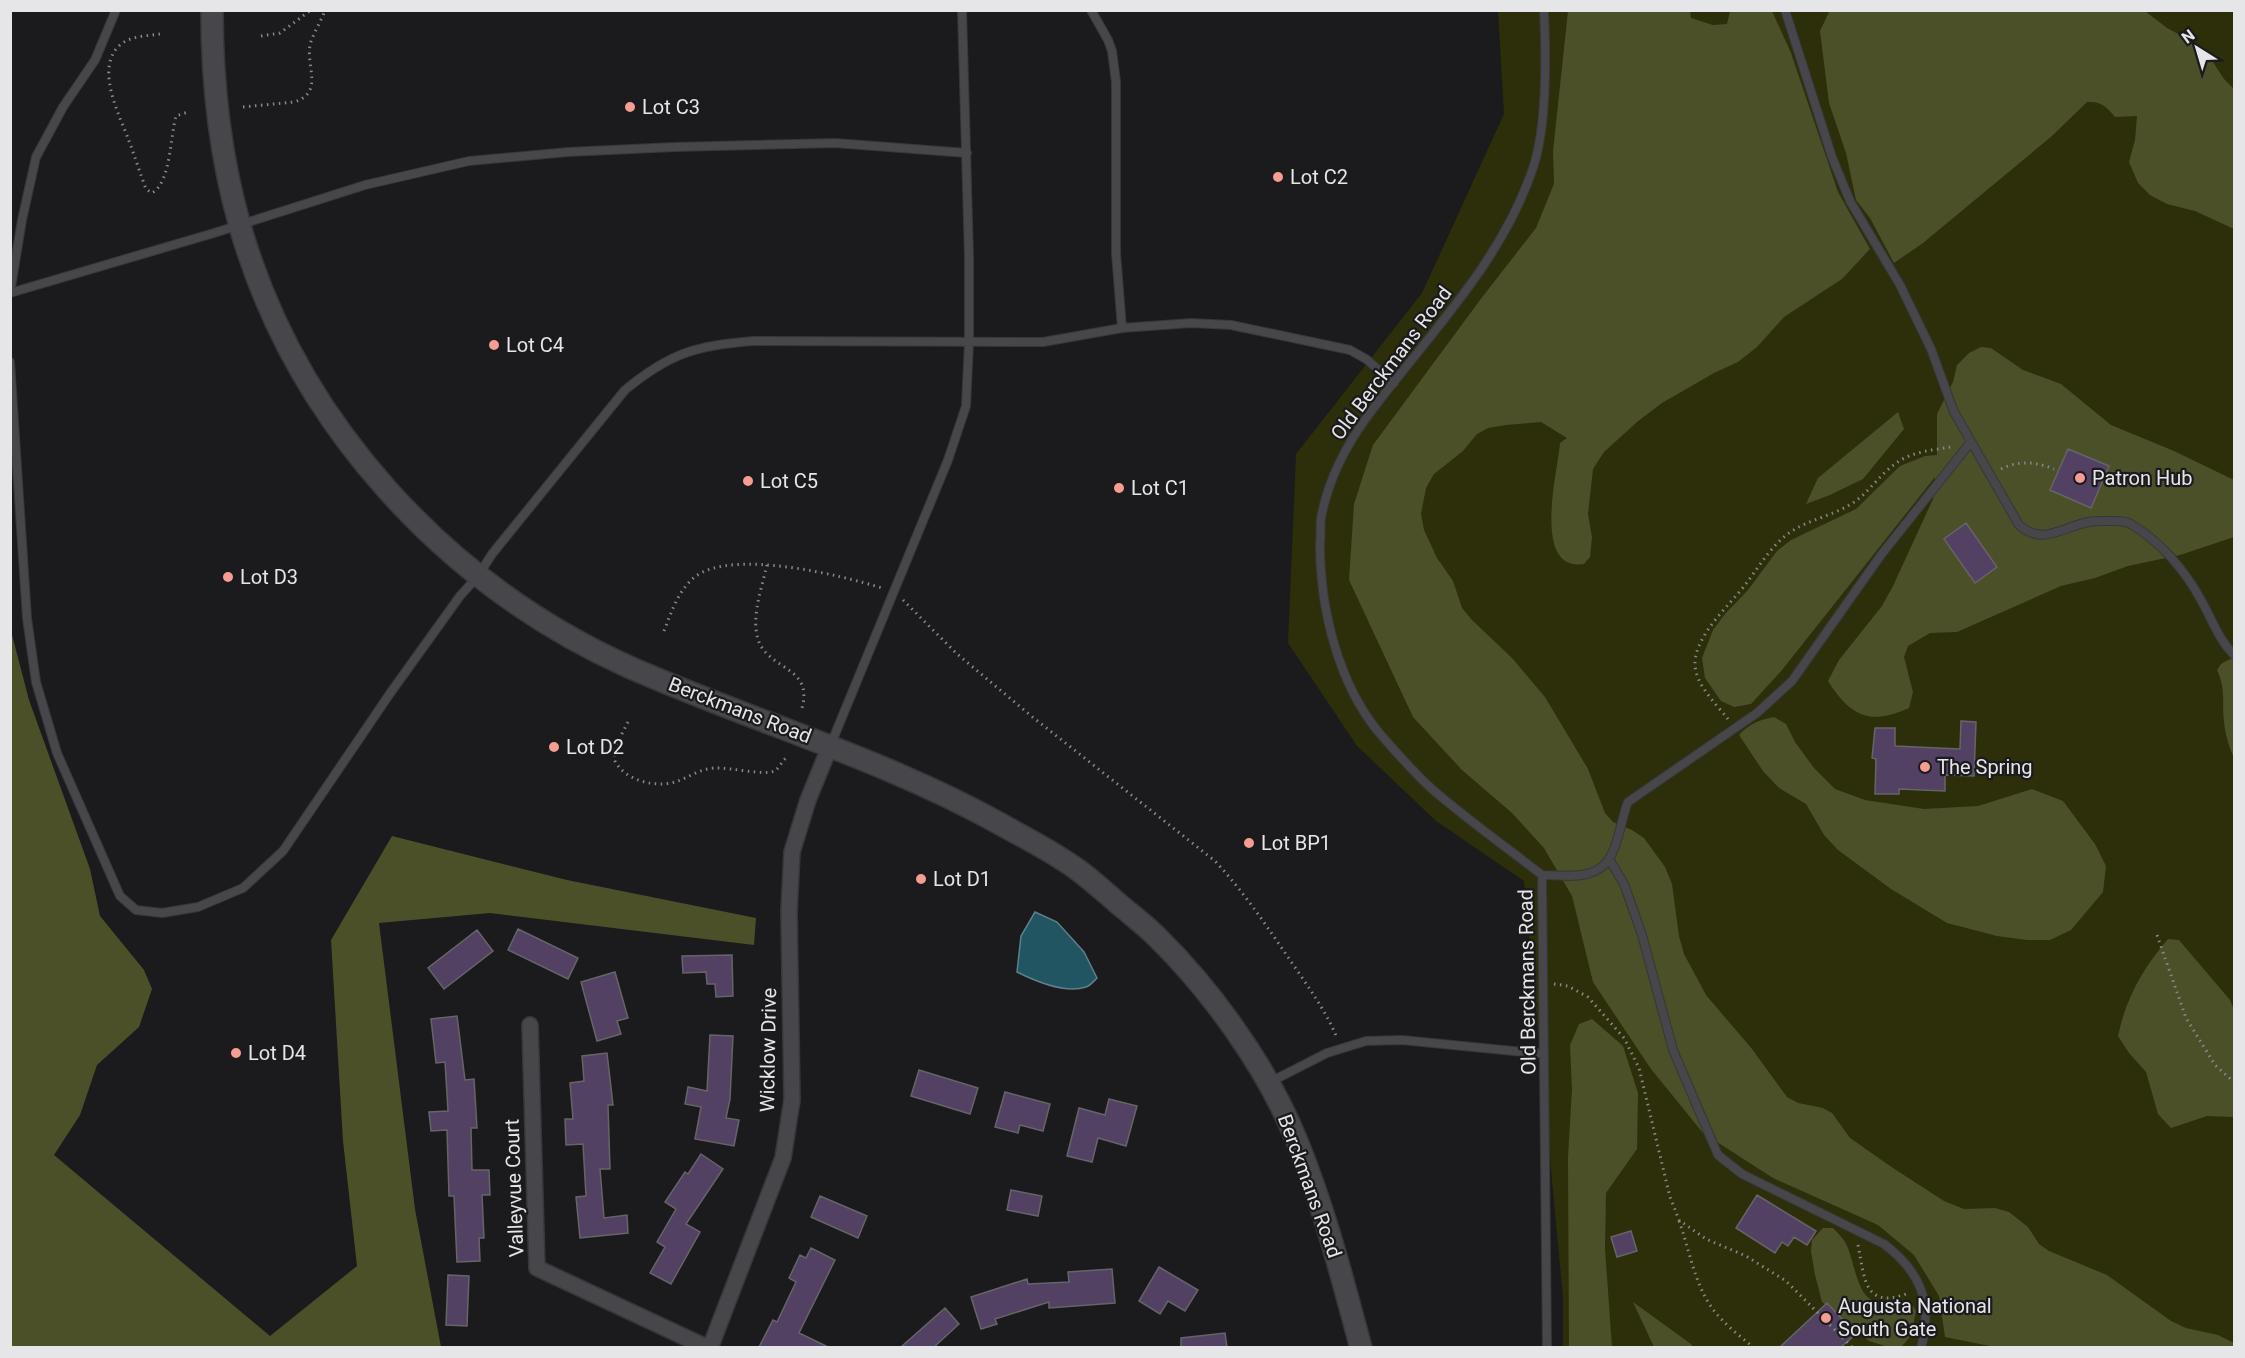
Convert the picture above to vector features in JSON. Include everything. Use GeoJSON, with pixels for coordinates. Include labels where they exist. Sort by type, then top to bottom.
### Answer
{"type":"FeatureCollection","features":[{"type":"Feature","properties":{"kind":"main road","name":"Berckmans Road"},"geometry":{"type":"LineString","coordinates":[[212,10],[213,70],[219,127],[240,225],[262,288],[280,330],[330,416],[389,492],[433,538],[478,576],[531,615],[596,651],[660,680],[830,746],[963,803],[1042,847],[1076,869],[1156,936],[1197,981],[1242,1040],[1268,1083],[1295,1137],[1329,1230],[1360,1347]]}},
{"type":"Feature","properties":{"kind":"street","name":"Wicklow Drive"},"geometry":{"type":"LineString","coordinates":[[709,1347],[783,1158],[792,1100],[789,911],[792,852],[808,800],[830,746]]}},
{"type":"Feature","properties":{"kind":"street","name":"Valleyvue Court"},"geometry":{"type":"LineString","coordinates":[[530,1025],[537,1268],[709,1347]]}},
{"type":"Feature","properties":{"kind":"lane"},"geometry":{"type":"LineString","coordinates":[[116,10],[95,60],[63,107],[36,157],[22,220],[10,293],[240,225],[365,185],[469,161],[604,150],[835,143],[967,153]]}},
{"type":"Feature","properties":{"kind":"lane"},"geometry":{"type":"LineString","coordinates":[[830,746],[948,460],[966,406],[969,342],[967,153],[962,10]]}},
{"type":"Feature","properties":{"kind":"lane"},"geometry":{"type":"LineString","coordinates":[[1091,10],[1112,51],[1116,82],[1116,253],[1122,328]]}},
{"type":"Feature","properties":{"kind":"lane","name":"Old Berckmans Road"},"geometry":{"type":"LineString","coordinates":[[1544,10],[1545,45],[1541,126],[1534,165],[1520,202],[1470,286],[1347,445],[1334,474],[1321,519],[1320,557],[1324,603],[1335,648],[1356,698],[1379,732],[1432,789],[1542,875],[1547,1347]]}},
{"type":"Feature","properties":{"kind":"lane"},"geometry":{"type":"LineString","coordinates":[[1785,10],[1832,157],[1850,201],[1900,285],[1931,349],[1954,412],[1970,443],[2019,525],[2026,531],[2049,535],[2088,522],[2120,520],[2127,522],[2162,548],[2188,579],[2223,644],[2235,655]]}},
{"type":"Feature","properties":{"kind":"lane"},"geometry":{"type":"LineString","coordinates":[[10,362],[27,618],[36,682],[57,753],[120,896],[135,910],[162,913],[198,907],[243,888],[283,851],[398,682],[492,554],[626,390],[646,373],[672,357],[714,344],[754,341],[1043,342],[1122,328],[1191,323],[1231,325],[1350,350],[1366,359],[1394,383]]}},
{"type":"Feature","properties":{"kind":"lane"},"geometry":{"type":"LineString","coordinates":[[1542,875],[1588,874],[1603,867],[1612,854],[1628,802],[1757,713],[1792,681],[1881,555],[1970,443]]}},
{"type":"Feature","properties":{"kind":"lane"},"geometry":{"type":"LineString","coordinates":[[1609,859],[1624,884],[1642,935],[1673,1050],[1718,1155],[1742,1174],[1855,1232],[1884,1244],[1897,1254],[1908,1265],[1922,1288],[1926,1314],[1925,1333],[1921,1347]]}},
{"type":"Feature","properties":{"kind":"lane"},"geometry":{"type":"LineString","coordinates":[[1268,1083],[1341,1047],[1366,1041],[1402,1040],[1544,1054]]}},
{"type":"Feature","properties":{"kind":"path"},"geometry":{"type":"LineString","coordinates":[[261,36],[280,33],[311,10]]}},
{"type":"Feature","properties":{"kind":"path"},"geometry":{"type":"LineString","coordinates":[[243,107],[294,102],[309,93],[312,84],[309,54],[311,43],[325,10]]}},
{"type":"Feature","properties":{"kind":"path"},"geometry":{"type":"LineString","coordinates":[[160,34],[128,40],[119,46],[112,55],[109,69],[117,113],[149,192],[157,190],[161,184],[168,161],[176,116],[188,112]]}},
{"type":"Feature","properties":{"kind":"path"},"geometry":{"type":"LineString","coordinates":[[1743,722],[1728,719],[1711,699],[1697,676],[1696,656],[1723,608],[1744,587],[1770,550],[1791,532],[1859,499],[1895,463],[1925,451],[1970,443]]}},
{"type":"Feature","properties":{"kind":"path"},"geometry":{"type":"LineString","coordinates":[[1989,475],[2006,466],[2023,463],[2036,463],[2054,469]]}},
{"type":"Feature","properties":{"kind":"path"},"geometry":{"type":"LineString","coordinates":[[664,631],[675,601],[683,588],[709,569],[725,565],[749,563],[767,565],[835,576],[895,591],[956,653],[1030,715],[1215,861],[1239,887],[1313,994],[1325,1012],[1341,1047]]}},
{"type":"Feature","properties":{"kind":"path"},"geometry":{"type":"LineString","coordinates":[[767,565],[757,615],[758,641],[766,652],[800,679],[806,696],[802,708]]}},
{"type":"Feature","properties":{"kind":"path"},"geometry":{"type":"LineString","coordinates":[[628,722],[615,747],[614,759],[625,774],[636,779],[667,784],[701,770],[714,768],[768,773],[778,768],[786,758]]}},
{"type":"Feature","properties":{"kind":"path"},"geometry":{"type":"LineString","coordinates":[[2157,935],[2186,1018],[2215,1065],[2235,1082]]}},
{"type":"Feature","properties":{"kind":"path"},"geometry":{"type":"LineString","coordinates":[[1543,982],[1568,986],[1588,997],[1624,1038],[1639,1068],[1670,1197],[1696,1276],[1710,1305],[1729,1327],[1754,1347]]}},
{"type":"Feature","properties":{"kind":"path"},"geometry":{"type":"LineString","coordinates":[[1679,1220],[1706,1239],[1746,1256],[1786,1281],[1852,1347]]}},
{"type":"Feature","properties":{"kind":"path"},"geometry":{"type":"LineString","coordinates":[[1855,1232],[1866,1283],[1873,1294],[1880,1298],[1894,1298],[1922,1288]]}},
{"type":"Feature","properties":{"kind":"green space"},"geometry":{"type":"Polygon","coordinates":[[[1830,10],[2145,11],[2167,28],[2203,47],[2224,79],[2234,89],[2234,229],[2195,211],[2167,204],[2150,195],[2138,183],[2129,162],[2135,140],[2137,116],[2115,117],[2103,105],[2087,102],[2052,136],[1923,243],[1894,263],[1870,218],[1856,200],[1846,153],[1829,103],[1820,31],[1830,10]]]}},
{"type":"Feature","properties":{"kind":"green space"},"geometry":{"type":"Polygon","coordinates":[[[1498,11],[2234,11],[2234,1347],[1563,1347],[1563,1298],[1524,881],[1436,821],[1357,746],[1288,643],[1296,454],[1422,293],[1504,114],[1498,11]]]}},
{"type":"Feature","properties":{"kind":"green space"},"geometry":{"type":"Polygon","coordinates":[[[1568,11],[1690,11],[1691,18],[1713,25],[1727,24],[1730,11],[1772,11],[1791,53],[1838,192],[1870,249],[1842,279],[1784,317],[1757,347],[1738,362],[1662,403],[1604,452],[1593,469],[1588,514],[1592,537],[1590,557],[1584,564],[1568,562],[1558,552],[1553,537],[1551,517],[1560,443],[1567,438],[1541,422],[1488,428],[1477,434],[1463,451],[1434,474],[1426,488],[1421,514],[1424,530],[1437,558],[1453,581],[1462,608],[1512,658],[1545,697],[1588,769],[1605,813],[1613,822],[1644,838],[1665,867],[1672,884],[1679,936],[1684,954],[1706,995],[1752,1049],[1787,1097],[1798,1103],[1823,1108],[1832,1113],[1850,1138],[1944,1201],[1964,1209],[1995,1208],[2009,1212],[2028,1227],[2039,1244],[2049,1251],[2107,1275],[2171,1321],[2186,1328],[2218,1335],[2234,1343],[2234,1347],[2000,1348],[1945,1337],[1939,1296],[1914,1255],[1878,1225],[1773,1178],[1703,1133],[1651,1069],[1593,982],[1572,896],[1544,848],[1512,813],[1462,770],[1413,717],[1349,580],[1354,504],[1373,445],[1536,228],[1554,184],[1553,151],[1568,11]]]}},
{"type":"Feature","properties":{"kind":"green space"},"geometry":{"type":"Polygon","coordinates":[[[1981,347],[1991,348],[2023,370],[2061,384],[2111,425],[2174,451],[2234,480],[2234,537],[2180,555],[2128,566],[2095,578],[2061,586],[1957,632],[1930,633],[1908,646],[1904,657],[1913,692],[1909,708],[1872,717],[1853,710],[1844,703],[1828,681],[1839,660],[1882,606],[1893,586],[1933,499],[1935,477],[1782,670],[1751,704],[1734,707],[1721,701],[1705,678],[1702,658],[1713,630],[1748,590],[1777,551],[1791,540],[1856,509],[1900,466],[1925,456],[1937,455],[1937,414],[1953,382],[1957,365],[1969,353],[1981,347]]]}},
{"type":"Feature","properties":{"kind":"green space"},"geometry":{"type":"Polygon","coordinates":[[[1898,412],[1904,429],[1863,479],[1806,504],[1818,478],[1898,412]]]}},
{"type":"Feature","properties":{"kind":"green space"},"geometry":{"type":"Polygon","coordinates":[[[10,627],[29,700],[90,869],[100,916],[144,970],[152,989],[139,1027],[97,1065],[80,1115],[54,1155],[270,1336],[357,1266],[343,1141],[331,940],[392,836],[567,880],[756,918],[754,945],[490,913],[379,923],[415,1209],[441,1347],[11,1347],[10,627]]]}},
{"type":"Feature","properties":{"kind":"green space"},"geometry":{"type":"Polygon","coordinates":[[[2234,657],[2234,758],[2225,731],[2223,689],[2217,670],[2221,664],[2234,657]]]}},
{"type":"Feature","properties":{"kind":"green space"},"geometry":{"type":"Polygon","coordinates":[[[1774,717],[1786,724],[1795,742],[1814,768],[1835,789],[1865,800],[1924,809],[1978,806],[2032,789],[2063,801],[2095,844],[2106,866],[2103,892],[2071,930],[2050,940],[1997,936],[1947,923],[1891,889],[1838,850],[1824,835],[1806,804],[1779,788],[1763,771],[1739,735],[1755,723],[1774,717]]]}},
{"type":"Feature","properties":{"kind":"green space"},"geometry":{"type":"Polygon","coordinates":[[[2168,939],[2179,940],[2230,1000],[2234,1010],[2234,1117],[2207,1116],[2171,1128],[2158,1114],[2146,1072],[2118,1036],[2121,1022],[2137,984],[2168,939]]]}},
{"type":"Feature","properties":{"kind":"green space"},"geometry":{"type":"Polygon","coordinates":[[[1592,1019],[1623,1046],[1638,1093],[1637,1149],[1606,1193],[1605,1249],[1612,1347],[1569,1347],[1568,1157],[1572,1089],[1570,1045],[1579,1024],[1592,1019]]]}},
{"type":"Feature","properties":{"kind":"green space"},"geometry":{"type":"Polygon","coordinates":[[[1823,1228],[1833,1228],[1845,1242],[1859,1283],[1867,1296],[1882,1303],[1913,1306],[1916,1311],[1911,1336],[1902,1346],[1888,1347],[1869,1341],[1822,1302],[1811,1251],[1812,1240],[1823,1228]]]}},
{"type":"Feature","properties":{"kind":"green space"},"geometry":{"type":"Polygon","coordinates":[[[1633,1302],[1691,1344],[1693,1347],[1654,1347],[1633,1302]]]}},
{"type":"Feature","properties":{"kind":"water"},"geometry":{"type":"Polygon","coordinates":[[[1035,912],[1057,922],[1084,952],[1097,978],[1090,985],[1078,989],[1060,988],[1041,983],[1017,972],[1021,936],[1035,912]]]}},
{"type":"Feature","properties":{"kind":"building","name":"Patron Hub"},"geometry":{"type":"Polygon","coordinates":[[[2068,449],[2109,466],[2091,508],[2050,490],[2068,449]]]}},
{"type":"Feature","properties":{"kind":"building"},"geometry":{"type":"Polygon","coordinates":[[[1966,523],[1997,567],[1975,583],[1944,539],[1966,523]]]}},
{"type":"Feature","properties":{"kind":"building","name":"The Spring"},"geometry":{"type":"Polygon","coordinates":[[[1961,721],[1976,722],[1974,776],[1945,775],[1945,791],[1899,789],[1899,794],[1875,794],[1876,759],[1872,758],[1875,728],[1895,728],[1895,746],[1960,749],[1961,721]]]}},
{"type":"Feature","properties":{"kind":"building"},"geometry":{"type":"Polygon","coordinates":[[[518,929],[578,958],[568,979],[508,950],[518,929]]]}},
{"type":"Feature","properties":{"kind":"building"},"geometry":{"type":"Polygon","coordinates":[[[477,930],[493,951],[444,989],[428,968],[477,930]]]}},
{"type":"Feature","properties":{"kind":"building"},"geometry":{"type":"Polygon","coordinates":[[[732,955],[733,996],[716,997],[715,984],[707,984],[706,972],[683,973],[682,956],[732,955]]]}},
{"type":"Feature","properties":{"kind":"building"},"geometry":{"type":"Polygon","coordinates":[[[615,972],[628,1018],[617,1021],[621,1034],[597,1041],[581,982],[615,972]]]}},
{"type":"Feature","properties":{"kind":"building"},"geometry":{"type":"Polygon","coordinates":[[[457,1016],[465,1080],[474,1079],[477,1128],[471,1128],[472,1170],[489,1170],[490,1195],[482,1195],[484,1238],[479,1238],[480,1261],[457,1262],[454,1196],[449,1196],[447,1130],[431,1131],[429,1112],[448,1111],[445,1062],[436,1063],[431,1019],[457,1016]]]}},
{"type":"Feature","properties":{"kind":"building"},"geometry":{"type":"Polygon","coordinates":[[[710,1035],[733,1036],[730,1099],[726,1118],[739,1120],[734,1146],[695,1139],[701,1107],[685,1104],[688,1087],[707,1091],[710,1035]]]}},
{"type":"Feature","properties":{"kind":"building"},"geometry":{"type":"Polygon","coordinates":[[[607,1053],[613,1105],[608,1105],[610,1169],[600,1169],[604,1218],[627,1215],[628,1233],[580,1238],[576,1197],[586,1196],[583,1144],[566,1145],[565,1119],[573,1119],[570,1083],[584,1081],[582,1056],[607,1053]]]}},
{"type":"Feature","properties":{"kind":"building"},"geometry":{"type":"Polygon","coordinates":[[[919,1070],[978,1088],[970,1114],[911,1096],[919,1070]]]}},
{"type":"Feature","properties":{"kind":"building"},"geometry":{"type":"Polygon","coordinates":[[[1005,1092],[1050,1104],[1043,1131],[1020,1125],[1018,1133],[995,1127],[1005,1092]]]}},
{"type":"Feature","properties":{"kind":"building"},"geometry":{"type":"Polygon","coordinates":[[[1109,1099],[1137,1106],[1126,1146],[1098,1138],[1092,1162],[1067,1156],[1079,1108],[1105,1115],[1109,1099]]]}},
{"type":"Feature","properties":{"kind":"building"},"geometry":{"type":"Polygon","coordinates":[[[701,1154],[723,1169],[686,1224],[700,1232],[671,1284],[650,1273],[665,1247],[657,1242],[676,1209],[665,1202],[685,1172],[688,1174],[701,1154]]]}},
{"type":"Feature","properties":{"kind":"building"},"geometry":{"type":"Polygon","coordinates":[[[1011,1190],[1042,1196],[1038,1216],[1007,1210],[1011,1190]]]}},
{"type":"Feature","properties":{"kind":"building"},"geometry":{"type":"Polygon","coordinates":[[[1757,1195],[1816,1231],[1807,1245],[1794,1237],[1788,1246],[1782,1242],[1775,1253],[1736,1228],[1757,1195]]]}},
{"type":"Feature","properties":{"kind":"building"},"geometry":{"type":"Polygon","coordinates":[[[820,1196],[867,1216],[858,1238],[811,1217],[820,1196]]]}},
{"type":"Feature","properties":{"kind":"building"},"geometry":{"type":"Polygon","coordinates":[[[1631,1231],[1637,1251],[1617,1257],[1611,1237],[1631,1231]]]}},
{"type":"Feature","properties":{"kind":"building"},"geometry":{"type":"Polygon","coordinates":[[[811,1248],[835,1260],[799,1333],[828,1347],[759,1347],[773,1320],[777,1322],[796,1282],[789,1278],[800,1255],[806,1258],[811,1248]]]}},
{"type":"Feature","properties":{"kind":"building"},"geometry":{"type":"Polygon","coordinates":[[[1159,1267],[1198,1290],[1185,1311],[1168,1301],[1160,1314],[1139,1301],[1159,1267]]]}},
{"type":"Feature","properties":{"kind":"building"},"geometry":{"type":"Polygon","coordinates":[[[1112,1269],[1115,1303],[1049,1308],[1049,1302],[995,1319],[997,1324],[981,1329],[971,1297],[1027,1279],[1028,1284],[1069,1282],[1068,1272],[1112,1269]]]}},
{"type":"Feature","properties":{"kind":"building"},"geometry":{"type":"Polygon","coordinates":[[[448,1275],[469,1276],[467,1326],[446,1325],[448,1275]]]}},
{"type":"Feature","properties":{"kind":"building","name":"Augusta National South Gate"},"geometry":{"type":"Polygon","coordinates":[[[1827,1303],[1856,1334],[1841,1347],[1780,1347],[1827,1303]]]}},
{"type":"Feature","properties":{"kind":"building"},"geometry":{"type":"Polygon","coordinates":[[[945,1308],[959,1324],[934,1347],[901,1347],[945,1308]]]}},
{"type":"Feature","properties":{"kind":"building"},"geometry":{"type":"Polygon","coordinates":[[[1225,1333],[1227,1347],[1181,1347],[1181,1338],[1225,1333]]]}},
{"type":"Feature","properties":{"kind":"place","name":"Lot C3"},"geometry":{"type":"Point","coordinates":[630,107]}},
{"type":"Feature","properties":{"kind":"place","name":"Lot C2"},"geometry":{"type":"Point","coordinates":[1278,177]}},
{"type":"Feature","properties":{"kind":"place","name":"Lot C4"},"geometry":{"type":"Point","coordinates":[494,345]}},
{"type":"Feature","properties":{"kind":"place","name":"Patron Hub"},"geometry":{"type":"Point","coordinates":[2080,478]}},
{"type":"Feature","properties":{"kind":"place","name":"Lot C5"},"geometry":{"type":"Point","coordinates":[748,481]}},
{"type":"Feature","properties":{"kind":"place","name":"Lot C1"},"geometry":{"type":"Point","coordinates":[1119,488]}},
{"type":"Feature","properties":{"kind":"place","name":"Lot D3"},"geometry":{"type":"Point","coordinates":[228,577]}},
{"type":"Feature","properties":{"kind":"place","name":"Lot D2"},"geometry":{"type":"Point","coordinates":[554,747]}},
{"type":"Feature","properties":{"kind":"place","name":"The Spring"},"geometry":{"type":"Point","coordinates":[1925,767]}},
{"type":"Feature","properties":{"kind":"place","name":"Lot BP1"},"geometry":{"type":"Point","coordinates":[1249,843]}},
{"type":"Feature","properties":{"kind":"place","name":"Lot D1"},"geometry":{"type":"Point","coordinates":[921,879]}},
{"type":"Feature","properties":{"kind":"place","name":"Lot D4"},"geometry":{"type":"Point","coordinates":[236,1053]}},
{"type":"Feature","properties":{"kind":"place","name":"Augusta National South Gate"},"geometry":{"type":"Point","coordinates":[1826,1318]}}]}
